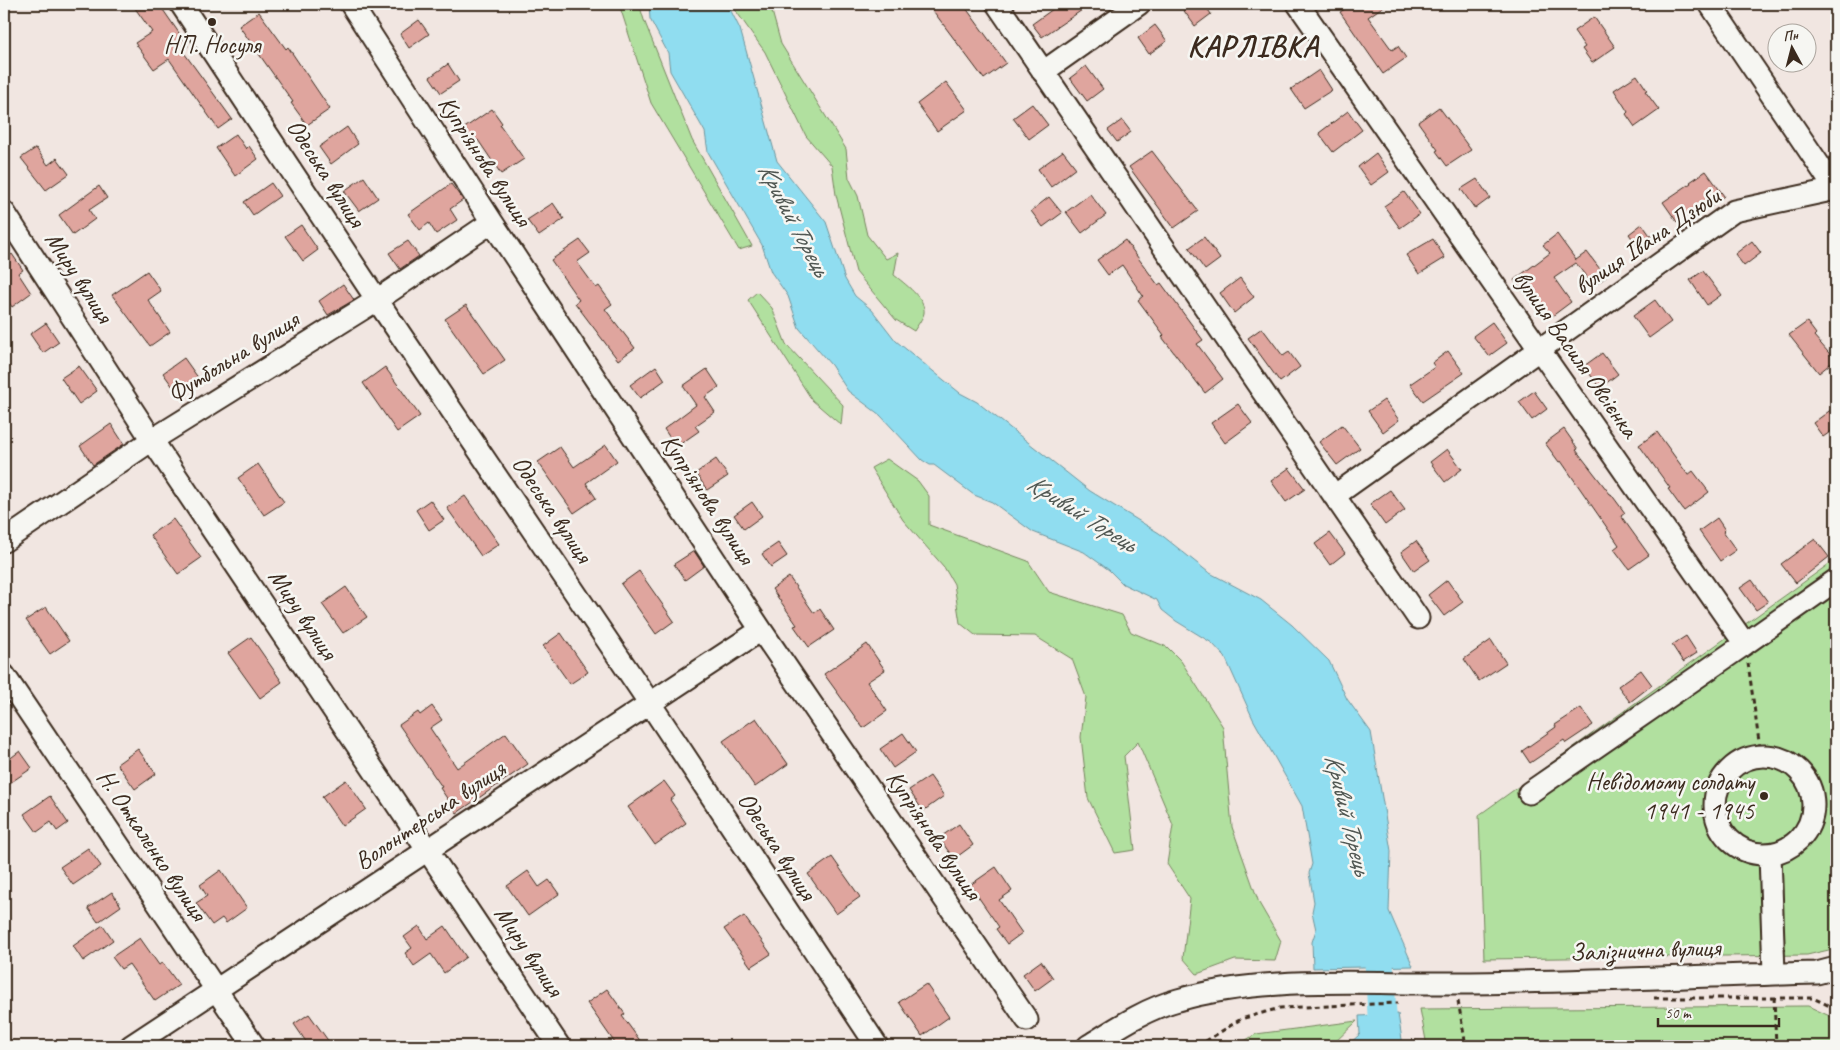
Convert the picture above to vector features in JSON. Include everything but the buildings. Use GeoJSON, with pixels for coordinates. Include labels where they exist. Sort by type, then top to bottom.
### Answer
{"type":"FeatureCollection","features":[{"type":"Feature","properties":{"kind":"street","name":"Одеська вулиця"},"geometry":{"type":"LineString","coordinates":[[181,4],[877,1046]]}},
{"type":"Feature","properties":{"kind":"street","name":"Купріянова вулиця"},"geometry":{"type":"LineString","coordinates":[[351,4],[761,630],[1027,1020]]}},
{"type":"Feature","properties":{"kind":"street"},"geometry":{"type":"LineString","coordinates":[[997,4],[1418,618]]}},
{"type":"Feature","properties":{"kind":"street"},"geometry":{"type":"LineString","coordinates":[[1043,72],[1139,4]]}},
{"type":"Feature","properties":{"kind":"street","name":"вулиця Василя Овсієнка"},"geometry":{"type":"LineString","coordinates":[[1298,4],[1745,644]]}},
{"type":"Feature","properties":{"kind":"street"},"geometry":{"type":"LineString","coordinates":[[1710,4],[1836,190]]}},
{"type":"Feature","properties":{"kind":"street","name":"вулиця Івана Дзюби"},"geometry":{"type":"LineString","coordinates":[[1334,496],[1734,211],[1836,190]]}},
{"type":"Feature","properties":{"kind":"street","name":"Миру вулиця"},"geometry":{"type":"LineString","coordinates":[[4,212],[152,440],[559,1046]]}},
{"type":"Feature","properties":{"kind":"street","name":"Футбольна вулиця"},"geometry":{"type":"LineString","coordinates":[[4,541],[152,440],[377,300],[492,222]]}},
{"type":"Feature","properties":{"kind":"street"},"geometry":{"type":"LineString","coordinates":[[1528,793],[1836,580]]}},
{"type":"Feature","properties":{"kind":"street","name":"Волонтерська вулиця"},"geometry":{"type":"LineString","coordinates":[[130,1046],[649,702],[761,630]]}},
{"type":"Feature","properties":{"kind":"street","name":"Н. Откаленко вулиця"},"geometry":{"type":"LineString","coordinates":[[4,675],[254,1046]]}},
{"type":"Feature","properties":{"kind":"street"},"geometry":{"type":"LineString","coordinates":[[1761,756],[1776,758],[1792,764],[1804,776],[1811,792],[1813,808],[1809,825],[1800,839],[1786,849],[1770,854],[1754,854],[1740,848],[1727,838],[1719,825],[1715,810],[1716,794],[1722,780],[1732,768],[1746,760],[1761,756]]}},
{"type":"Feature","properties":{"kind":"street"},"geometry":{"type":"LineString","coordinates":[[1770,854],[1774,974]]}},
{"type":"Feature","properties":{"kind":"street","name":"Залізнична вулиця"},"geometry":{"type":"LineString","coordinates":[[1088,1046],[1141,1013],[1178,1000],[1211,992],[1292,984],[1457,996],[1774,974],[1830,973]]}},
{"type":"Feature","properties":{"kind":"path"},"geometry":{"type":"LineString","coordinates":[[1745,644],[1761,756]]}},
{"type":"Feature","properties":{"kind":"path"},"geometry":{"type":"LineString","coordinates":[[1774,974],[1776,1046]]}},
{"type":"Feature","properties":{"kind":"path"},"geometry":{"type":"LineString","coordinates":[[1457,996],[1466,1046]]}},
{"type":"Feature","properties":{"kind":"path"},"geometry":{"type":"LineString","coordinates":[[1653,998],[1813,998],[1836,1009]]}},
{"type":"Feature","properties":{"kind":"path"},"geometry":{"type":"LineString","coordinates":[[1198,1046],[1240,1019],[1280,1008],[1398,1003]]}},
{"type":"Feature","properties":{"kind":"green space"},"geometry":{"type":"Polygon","coordinates":[[[619,4],[639,4],[692,140],[752,246],[739,250],[651,103],[619,4]]]}},
{"type":"Feature","properties":{"kind":"green space"},"geometry":{"type":"Polygon","coordinates":[[[734,4],[770,4],[781,44],[846,149],[849,178],[858,196],[867,235],[886,259],[898,253],[894,275],[914,292],[922,302],[924,313],[914,331],[896,320],[856,272],[836,195],[832,166],[806,136],[765,52],[736,11],[734,4]]]}},
{"type":"Feature","properties":{"kind":"green space"},"geometry":{"type":"Polygon","coordinates":[[[757,292],[772,308],[786,344],[843,405],[841,425],[812,400],[748,300],[757,292]]]}},
{"type":"Feature","properties":{"kind":"green space"},"geometry":{"type":"Polygon","coordinates":[[[887,459],[918,481],[929,496],[929,525],[1028,561],[1049,592],[1122,615],[1131,632],[1167,647],[1181,661],[1223,727],[1232,827],[1259,903],[1281,941],[1275,961],[1235,960],[1197,974],[1183,958],[1190,899],[1167,864],[1173,825],[1138,742],[1124,756],[1135,850],[1115,853],[1088,798],[1081,737],[1086,697],[1072,659],[1035,636],[975,635],[960,623],[954,584],[944,567],[903,520],[871,468],[887,459]]]}},
{"type":"Feature","properties":{"kind":"green space"},"geometry":{"type":"Polygon","coordinates":[[[1836,559],[1836,946],[1833,949],[1807,955],[1484,959],[1479,815],[1836,559]]]}},
{"type":"Feature","properties":{"kind":"green space"},"geometry":{"type":"Polygon","coordinates":[[[1808,1006],[1836,1019],[1836,1046],[1427,1046],[1420,1009],[1808,1006]]]}},
{"type":"Feature","properties":{"kind":"green space"},"geometry":{"type":"Polygon","coordinates":[[[1357,1021],[1331,1046],[1236,1046],[1256,1034],[1357,1021]]]}},
{"type":"Feature","properties":{"kind":"water"},"geometry":{"type":"Polygon","coordinates":[[[649,4],[730,4],[731,11],[740,29],[777,161],[826,222],[845,279],[855,296],[872,310],[896,341],[960,393],[977,402],[1090,491],[1159,533],[1208,572],[1261,600],[1292,625],[1329,661],[1347,699],[1371,732],[1391,851],[1389,911],[1413,966],[1313,968],[1312,942],[1316,930],[1312,912],[1314,902],[1309,873],[1312,864],[1302,806],[1253,719],[1225,657],[1212,643],[1176,621],[1162,610],[1157,600],[1123,584],[1109,570],[1084,552],[1033,532],[992,502],[974,495],[934,465],[930,465],[922,460],[880,415],[848,391],[831,365],[799,328],[788,296],[771,272],[762,245],[708,152],[705,132],[670,71],[668,53],[650,19],[649,4]]]}},
{"type":"Feature","properties":{"kind":"water"},"geometry":{"type":"Polygon","coordinates":[[[1398,1014],[1403,1046],[1347,1046],[1360,1034],[1359,1016],[1398,1014]]]}},
{"type":"Feature","properties":{"kind":"waterway","name":"Кривий Торець"},"geometry":{"type":"LineString","coordinates":[[1374,927],[1378,946],[1383,1031],[1379,1046]]}},
{"type":"Feature","properties":{"kind":"place","name":"НП. Носуля"},"geometry":{"type":"Point","coordinates":[212,22]}},
{"type":"Feature","properties":{"kind":"place","name":"Невідомому солдату 1941 - 1945"},"geometry":{"type":"Point","coordinates":[1764,796]}},
{"type":"Feature","properties":{"kind":"district","name":"КАРЛІВКА"},"geometry":{"type":"Point","coordinates":[1253,46]}}]}
